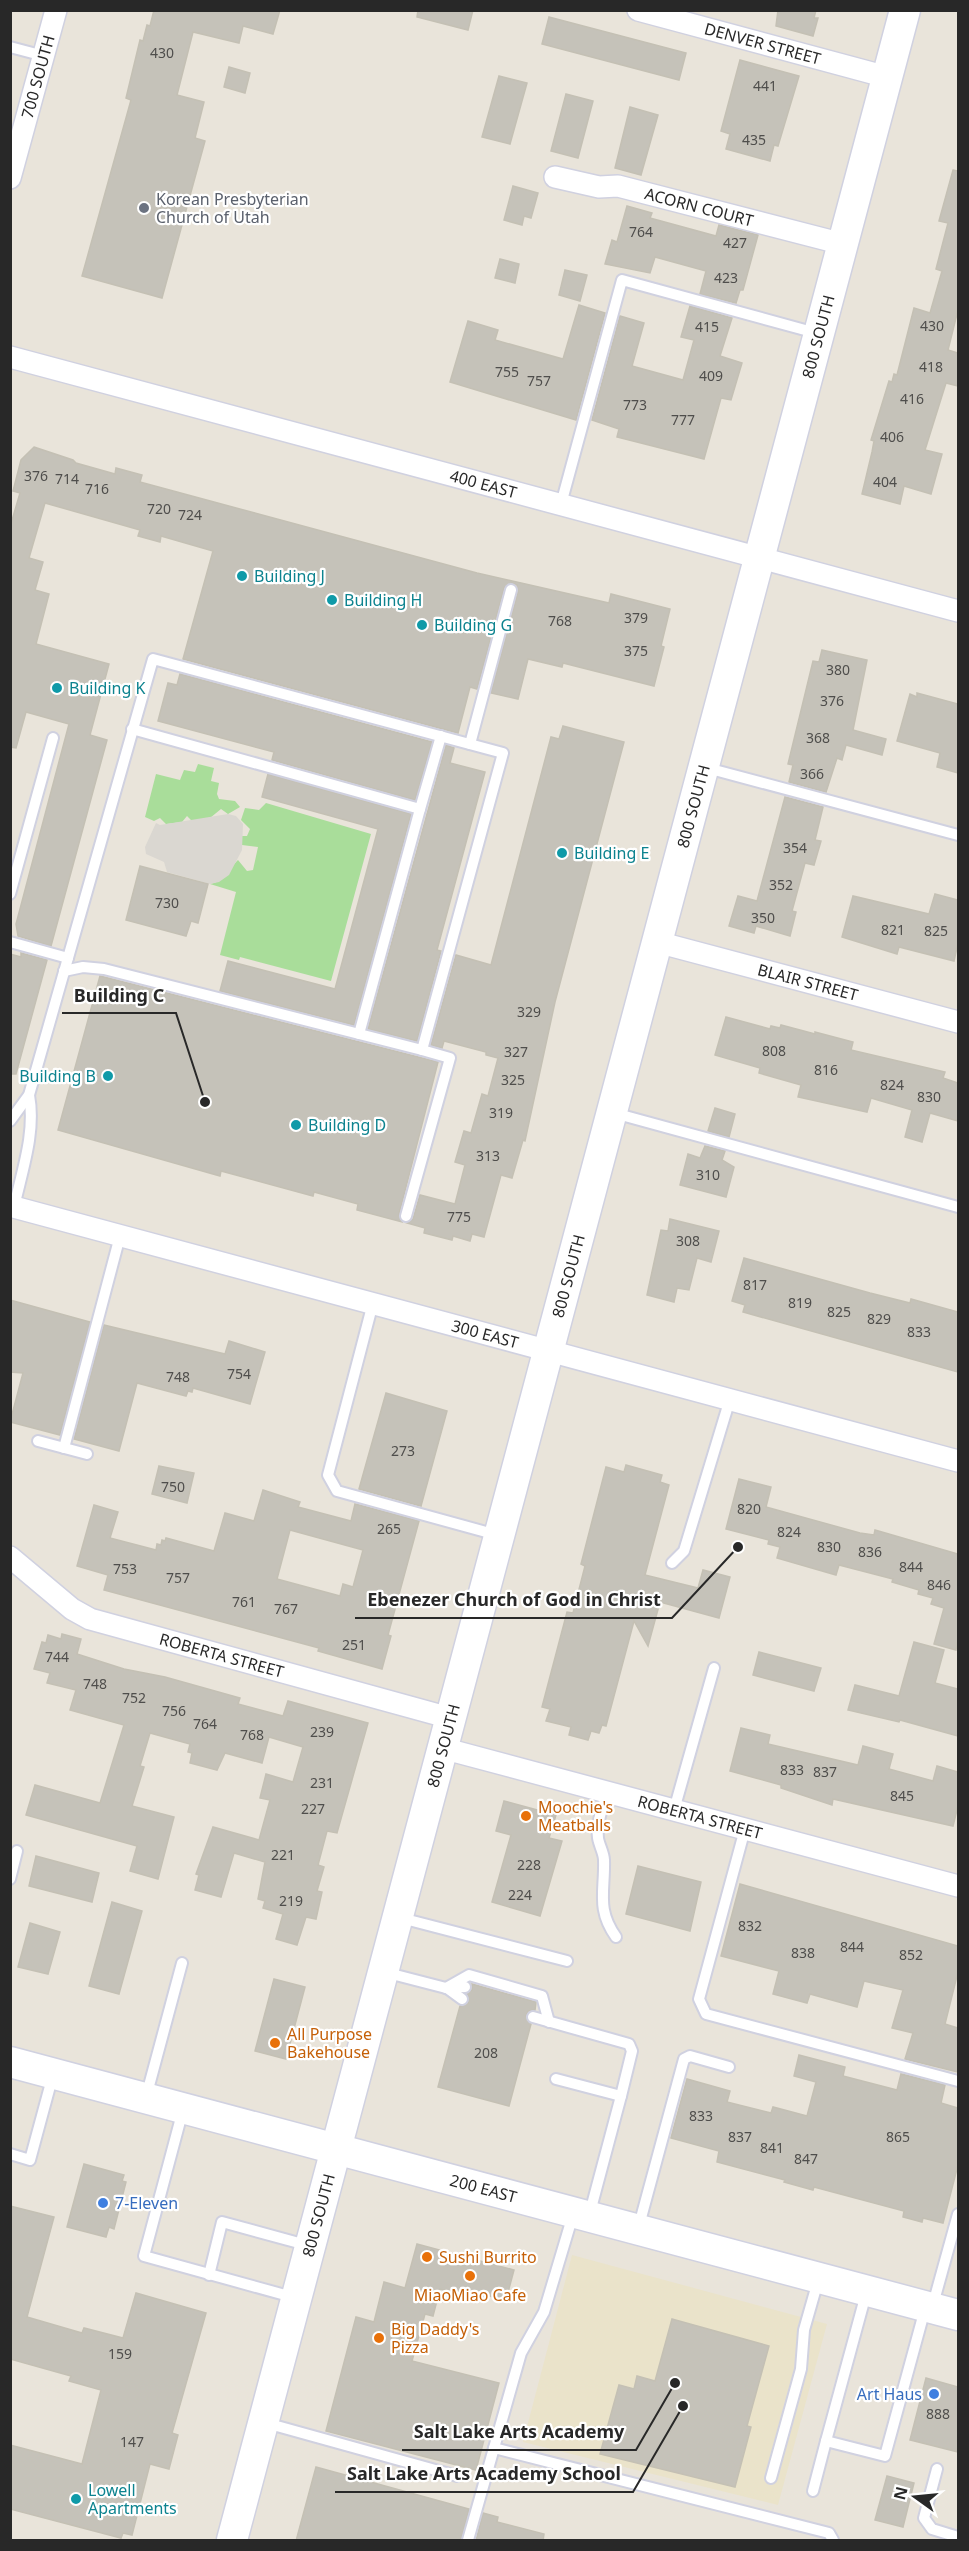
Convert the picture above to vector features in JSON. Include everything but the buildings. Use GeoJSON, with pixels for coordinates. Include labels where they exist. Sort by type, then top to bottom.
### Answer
{"type":"FeatureCollection","features":[{"type":"Feature","properties":{"kind":"main road","name":"800 SOUTH"},"geometry":{"type":"LineString","coordinates":[[232,2541],[905,10]]}},
{"type":"Feature","properties":{"kind":"main road","name":"200 EAST"},"geometry":{"type":"LineString","coordinates":[[10,2062],[939,2310]]}},
{"type":"Feature","properties":{"kind":"street","name":"700 SOUTH"},"geometry":{"type":"LineString","coordinates":[[10,178],[56,10]]}},
{"type":"Feature","properties":{"kind":"street","name":"DENVER STREET"},"geometry":{"type":"LineString","coordinates":[[638,10],[887,77]]}},
{"type":"Feature","properties":{"kind":"street","name":"ACORN COURT"},"geometry":{"type":"LineString","coordinates":[[555,177],[599,187],[618,186],[843,244]]}},
{"type":"Feature","properties":{"kind":"street","name":"400 EAST"},"geometry":{"type":"LineString","coordinates":[[10,357],[958,611]]}},
{"type":"Feature","properties":{"kind":"street","name":"BLAIR STREET"},"geometry":{"type":"LineString","coordinates":[[657,942],[958,1022]]}},
{"type":"Feature","properties":{"kind":"street","name":"300 EAST"},"geometry":{"type":"LineString","coordinates":[[12,1207],[958,1461]]}},
{"type":"Feature","properties":{"kind":"street","name":"ROBERTA STREET"},"geometry":{"type":"LineString","coordinates":[[10,1557],[72,1609],[109,1626],[450,1718]]}},
{"type":"Feature","properties":{"kind":"street","name":"ROBERTA STREET"},"geometry":{"type":"LineString","coordinates":[[442,1748],[958,1886]]}},
{"type":"Feature","properties":{"kind":"lane"},"geometry":{"type":"LineString","coordinates":[[10,47],[44,56]]}},
{"type":"Feature","properties":{"kind":"lane"},"geometry":{"type":"LineString","coordinates":[[561,504],[622,280],[819,334]]}},
{"type":"Feature","properties":{"kind":"lane"},"geometry":{"type":"LineString","coordinates":[[470,744],[511,590]]}},
{"type":"Feature","properties":{"kind":"lane"},"geometry":{"type":"LineString","coordinates":[[10,1121],[29,1095],[153,659],[503,753],[423,1050]]}},
{"type":"Feature","properties":{"kind":"lane"},"geometry":{"type":"LineString","coordinates":[[132,729],[420,809]]}},
{"type":"Feature","properties":{"kind":"lane"},"geometry":{"type":"LineString","coordinates":[[359,1034],[441,736]]}},
{"type":"Feature","properties":{"kind":"lane"},"geometry":{"type":"LineString","coordinates":[[10,894],[52,738]]}},
{"type":"Feature","properties":{"kind":"lane"},"geometry":{"type":"LineString","coordinates":[[704,767],[958,835]]}},
{"type":"Feature","properties":{"kind":"lane"},"geometry":{"type":"LineString","coordinates":[[10,942],[68,958]]}},
{"type":"Feature","properties":{"kind":"lane"},"geometry":{"type":"LineString","coordinates":[[64,971],[83,967],[104,969],[450,1058],[406,1216]]}},
{"type":"Feature","properties":{"kind":"lane"},"geometry":{"type":"LineString","coordinates":[[12,1207],[27,1150],[32,1112],[29,1095]]}},
{"type":"Feature","properties":{"kind":"lane"},"geometry":{"type":"LineString","coordinates":[[612,1113],[958,1207]]}},
{"type":"Feature","properties":{"kind":"lane"},"geometry":{"type":"LineString","coordinates":[[63,1448],[120,1236]]}},
{"type":"Feature","properties":{"kind":"lane"},"geometry":{"type":"LineString","coordinates":[[373,1303],[328,1475],[337,1491],[499,1536]]}},
{"type":"Feature","properties":{"kind":"lane"},"geometry":{"type":"LineString","coordinates":[[672,1563],[684,1551],[730,1399]]}},
{"type":"Feature","properties":{"kind":"lane"},"geometry":{"type":"LineString","coordinates":[[38,1441],[87,1454]]}},
{"type":"Feature","properties":{"kind":"lane"},"geometry":{"type":"LineString","coordinates":[[674,1810],[714,1668]]}},
{"type":"Feature","properties":{"kind":"lane"},"geometry":{"type":"LineString","coordinates":[[608,1792],[598,1821],[598,1838],[604,1859],[601,1887],[605,1918],[616,1937]]}},
{"type":"Feature","properties":{"kind":"lane"},"geometry":{"type":"LineString","coordinates":[[745,1829],[699,2000],[706,2014],[958,2081]]}},
{"type":"Feature","properties":{"kind":"lane"},"geometry":{"type":"LineString","coordinates":[[10,1879],[17,1851]]}},
{"type":"Feature","properties":{"kind":"lane"},"geometry":{"type":"LineString","coordinates":[[397,1917],[567,1961]]}},
{"type":"Feature","properties":{"kind":"lane"},"geometry":{"type":"LineString","coordinates":[[146,2098],[182,1963]]}},
{"type":"Feature","properties":{"kind":"lane"},"geometry":{"type":"LineString","coordinates":[[383,1972],[446,1988],[465,1987]]}},
{"type":"Feature","properties":{"kind":"lane"},"geometry":{"type":"LineString","coordinates":[[446,1988],[469,1975],[542,1996],[549,2022]]}},
{"type":"Feature","properties":{"kind":"lane"},"geometry":{"type":"LineString","coordinates":[[446,1988],[462,1999]]}},
{"type":"Feature","properties":{"kind":"lane"},"geometry":{"type":"LineString","coordinates":[[468,2541],[521,2353],[544,2312],[581,2214],[621,2096],[632,2051],[629,2044],[549,2022],[534,2012]]}},
{"type":"Feature","properties":{"kind":"lane"},"geometry":{"type":"LineString","coordinates":[[638,2229],[684,2059],[690,2056],[729,2067]]}},
{"type":"Feature","properties":{"kind":"lane"},"geometry":{"type":"LineString","coordinates":[[10,2154],[30,2160],[54,2073]]}},
{"type":"Feature","properties":{"kind":"lane"},"geometry":{"type":"LineString","coordinates":[[556,2079],[621,2096]]}},
{"type":"Feature","properties":{"kind":"lane"},"geometry":{"type":"LineString","coordinates":[[183,2108],[144,2256],[296,2298]]}},
{"type":"Feature","properties":{"kind":"lane"},"geometry":{"type":"LineString","coordinates":[[826,2441],[885,2456],[939,2310],[958,2214]]}},
{"type":"Feature","properties":{"kind":"lane"},"geometry":{"type":"LineString","coordinates":[[209,2275],[222,2223],[310,2246]]}},
{"type":"Feature","properties":{"kind":"lane"},"geometry":{"type":"LineString","coordinates":[[771,2478],[801,2369],[804,2330],[818,2277]]}},
{"type":"Feature","properties":{"kind":"lane"},"geometry":{"type":"LineString","coordinates":[[813,2491],[867,2290]]}},
{"type":"Feature","properties":{"kind":"lane"},"geometry":{"type":"LineString","coordinates":[[263,2422],[457,2476]]}},
{"type":"Feature","properties":{"kind":"lane"},"geometry":{"type":"LineString","coordinates":[[494,2448],[829,2533],[833,2541]]}},
{"type":"Feature","properties":{"kind":"lane"},"geometry":{"type":"LineString","coordinates":[[937,2469],[924,2518],[932,2529],[958,2537]]}},
{"type":"Feature","properties":{"kind":"shaded area"},"geometry":{"type":"Polygon","coordinates":[[[228,814],[236,816],[243,824],[242,850],[229,875],[219,882],[210,884],[167,872],[164,862],[146,854],[145,847],[156,823],[160,825],[228,814]]]}},
{"type":"Feature","properties":{"kind":"shaded area"},"geometry":{"type":"Polygon","coordinates":[[[572,2255],[827,2324],[778,2505],[523,2442],[572,2255]]]}},
{"type":"Feature","properties":{"kind":"green space"},"geometry":{"type":"Polygon","coordinates":[[[198,764],[214,768],[211,781],[219,783],[217,794],[219,799],[235,801],[240,807],[228,814],[221,809],[210,818],[192,821],[187,816],[182,822],[166,824],[160,818],[154,821],[145,817],[156,774],[180,780],[184,770],[195,772],[198,764]]]}},
{"type":"Feature","properties":{"kind":"green space"},"geometry":{"type":"Polygon","coordinates":[[[266,803],[371,834],[331,981],[240,957],[239,960],[220,955],[236,892],[210,884],[223,878],[238,860],[247,871],[253,870],[258,847],[242,845],[242,836],[247,836],[250,829],[241,820],[245,808],[259,810],[266,803]]]}},
{"type":"Feature","properties":{"kind":"place","name":"Korean Presbyterian Church of Utah"},"geometry":{"type":"Point","coordinates":[144,208]}},
{"type":"Feature","properties":{"kind":"place","name":"Building J"},"geometry":{"type":"Point","coordinates":[242,576]}},
{"type":"Feature","properties":{"kind":"place","name":"Building H"},"geometry":{"type":"Point","coordinates":[332,600]}},
{"type":"Feature","properties":{"kind":"place","name":"Building G"},"geometry":{"type":"Point","coordinates":[422,625]}},
{"type":"Feature","properties":{"kind":"place","name":"Building K"},"geometry":{"type":"Point","coordinates":[57,688]}},
{"type":"Feature","properties":{"kind":"place","name":"Building E"},"geometry":{"type":"Point","coordinates":[562,853]}},
{"type":"Feature","properties":{"kind":"place","name":"Building B"},"geometry":{"type":"Point","coordinates":[108,1076]}},
{"type":"Feature","properties":{"kind":"place","name":"Building C"},"geometry":{"type":"Point","coordinates":[205,1102]}},
{"type":"Feature","properties":{"kind":"place","name":"Building D"},"geometry":{"type":"Point","coordinates":[296,1125]}},
{"type":"Feature","properties":{"kind":"place","name":"Ebenezer Church of God in Christ"},"geometry":{"type":"Point","coordinates":[738,1547]}},
{"type":"Feature","properties":{"kind":"place","name":"Moochie's Meatballs"},"geometry":{"type":"Point","coordinates":[526,1816]}},
{"type":"Feature","properties":{"kind":"place","name":"All Purpose Bakehouse"},"geometry":{"type":"Point","coordinates":[275,2043]}},
{"type":"Feature","properties":{"kind":"place","name":"7-Eleven"},"geometry":{"type":"Point","coordinates":[103,2203]}},
{"type":"Feature","properties":{"kind":"place","name":"Sushi Burrito"},"geometry":{"type":"Point","coordinates":[427,2257]}},
{"type":"Feature","properties":{"kind":"place","name":"MiaoMiao Cafe"},"geometry":{"type":"Point","coordinates":[470,2276]}},
{"type":"Feature","properties":{"kind":"place","name":"Big Daddy's Pizza"},"geometry":{"type":"Point","coordinates":[379,2338]}},
{"type":"Feature","properties":{"kind":"place","name":"Salt Lake Arts Academy"},"geometry":{"type":"Point","coordinates":[675,2383]}},
{"type":"Feature","properties":{"kind":"place","name":"Art Haus"},"geometry":{"type":"Point","coordinates":[934,2394]}},
{"type":"Feature","properties":{"kind":"place","name":"Salt Lake Arts Academy School"},"geometry":{"type":"Point","coordinates":[683,2406]}},
{"type":"Feature","properties":{"kind":"place","name":"Lowell Apartments"},"geometry":{"type":"Point","coordinates":[76,2499]}}]}
